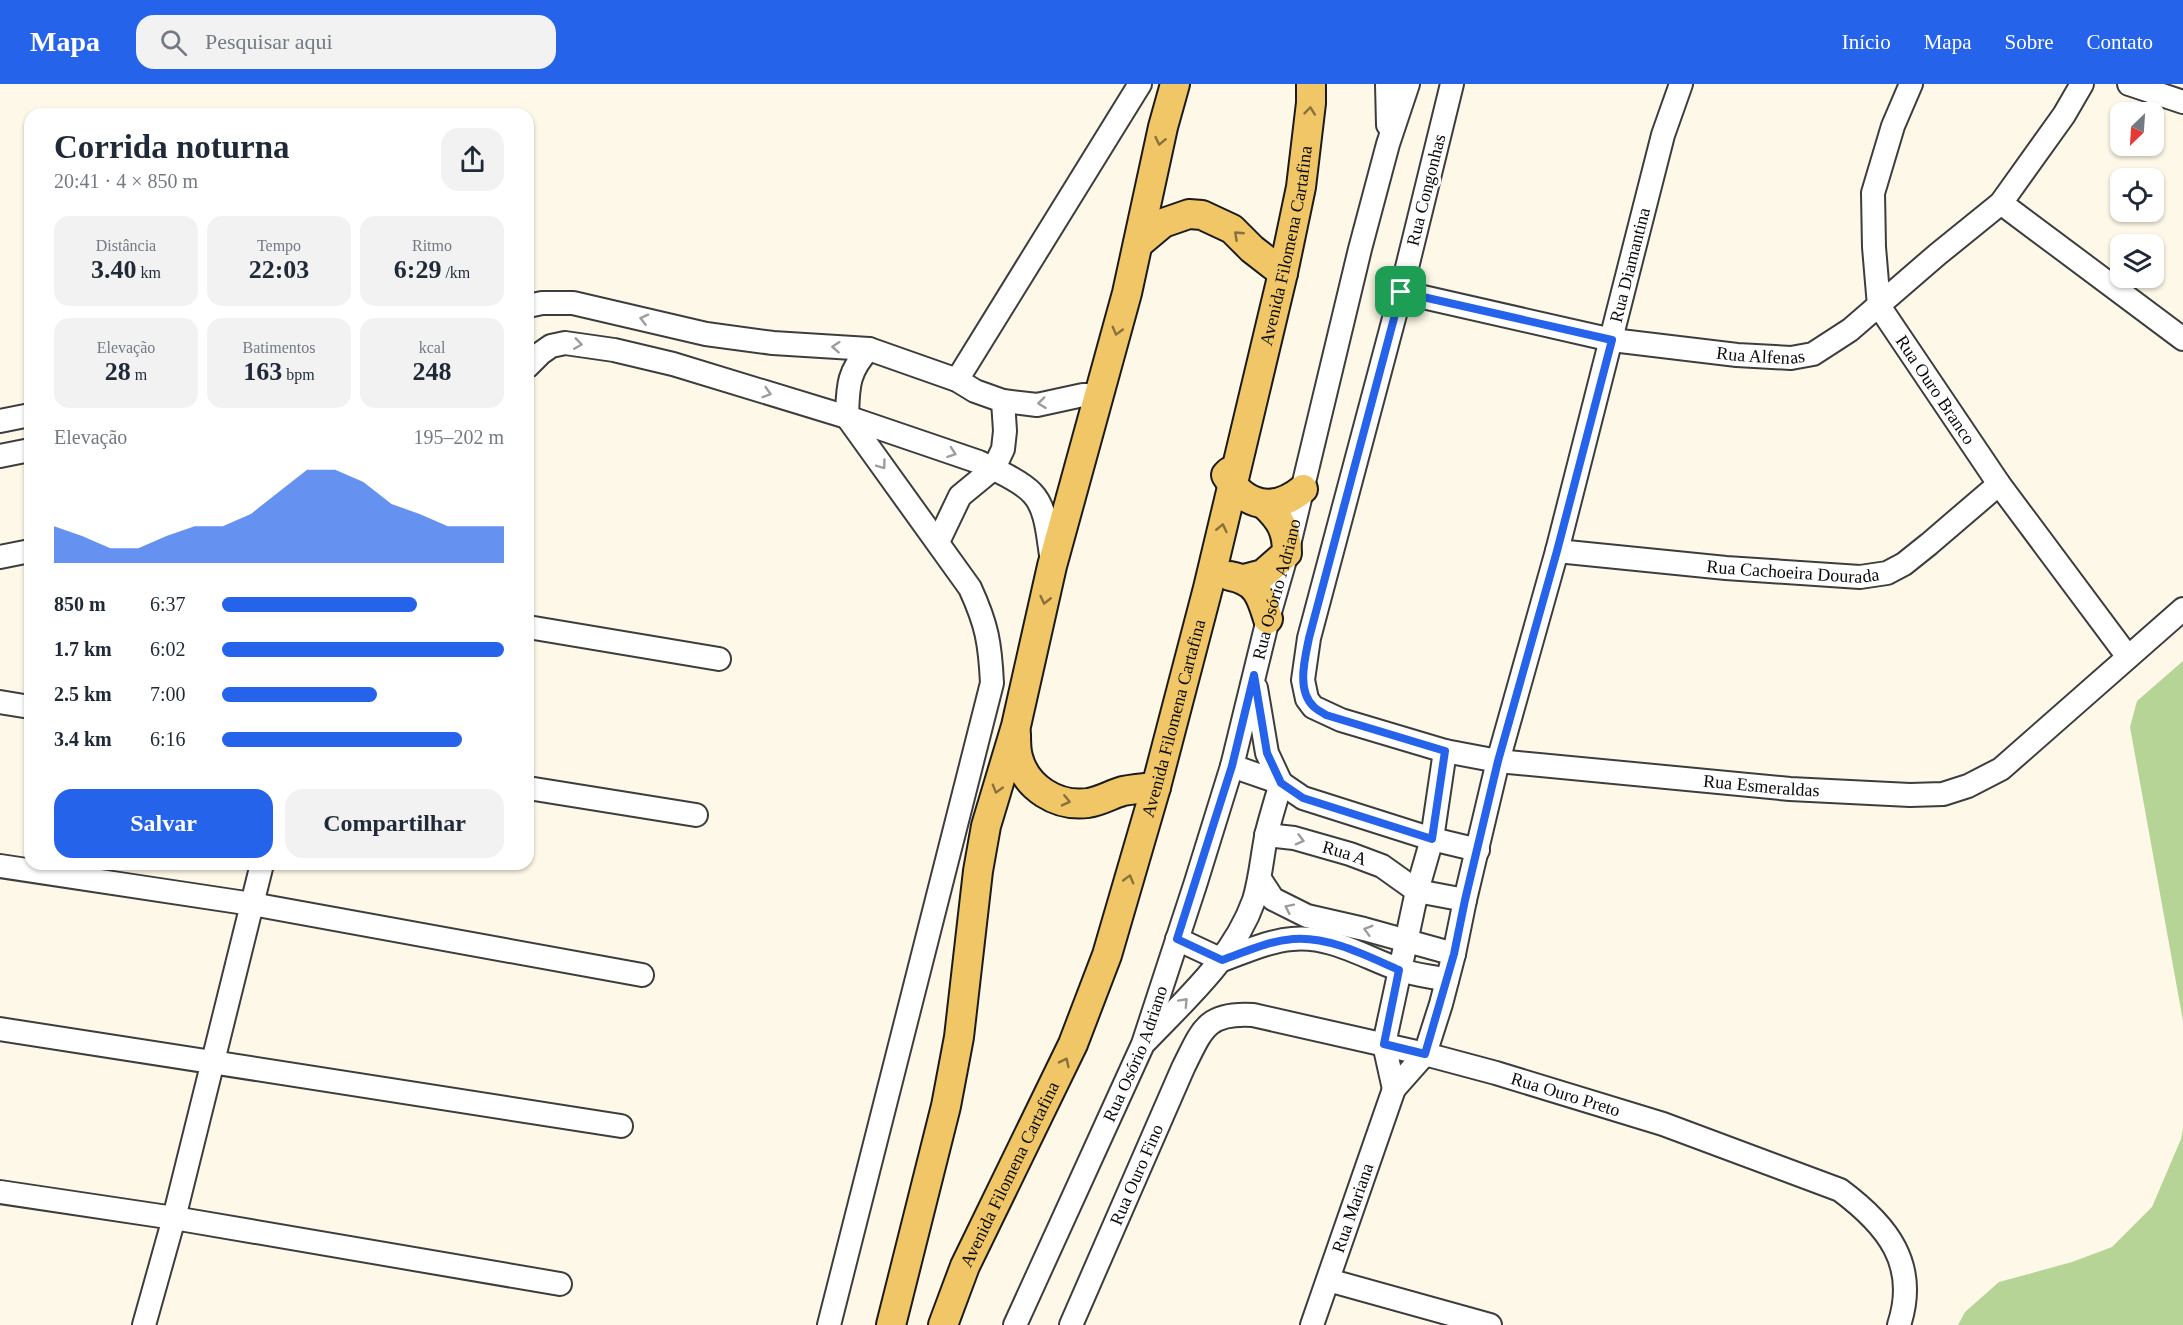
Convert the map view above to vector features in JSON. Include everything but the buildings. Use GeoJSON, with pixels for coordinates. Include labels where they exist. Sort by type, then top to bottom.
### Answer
{"type":"FeatureCollection","features":[{"type":"Feature","properties":{"kind":"main road"},"geometry":{"type":"LineString","coordinates":[[891,1325],[946,1106],[966,983],[978,872],[986,826],[1016,726],[1052,566],[1127,293],[1163,127],[1175,84]]}},
{"type":"Feature","properties":{"kind":"main road","name":"Avenida Filomena Cartafina"},"geometry":{"type":"LineString","coordinates":[[944,1325],[965,1266],[1073,1044],[1107,955],[1208,588],[1283,273],[1301,187],[1311,103],[1311,84]]}},
{"type":"Feature","properties":{"kind":"main road"},"geometry":{"type":"LineString","coordinates":[[1138,244],[1163,223],[1190,214],[1202,215],[1232,229],[1252,249],[1283,273]]}},
{"type":"Feature","properties":{"kind":"main road"},"geometry":{"type":"LineString","coordinates":[[1208,588],[1205,579],[1219,575],[1244,579],[1263,574],[1287,553],[1287,540],[1279,518],[1265,505],[1246,497],[1230,483],[1226,476],[1237,465]]}},
{"type":"Feature","properties":{"kind":"main road"},"geometry":{"type":"LineString","coordinates":[[1265,505],[1291,499],[1303,489]]}},
{"type":"Feature","properties":{"kind":"main road"},"geometry":{"type":"LineString","coordinates":[[1244,579],[1261,596],[1268,619]]}},
{"type":"Feature","properties":{"kind":"main road"},"geometry":{"type":"LineString","coordinates":[[1016,726],[1017,755],[1021,767],[1036,788],[1052,798],[1076,804],[1091,802],[1123,791],[1155,787]]}},
{"type":"Feature","properties":{"kind":"street"},"geometry":{"type":"LineString","coordinates":[[957,380],[1140,84]]}},
{"type":"Feature","properties":{"kind":"street","name":"Rua Osório Adriano"},"geometry":{"type":"LineString","coordinates":[[1388,84],[1388,144]]}},
{"type":"Feature","properties":{"kind":"street","name":"Rua Osório Adriano"},"geometry":{"type":"LineString","coordinates":[[1015,1325],[1143,1044],[1232,766],[1303,489],[1360,249],[1388,144],[1408,84]]}},
{"type":"Feature","properties":{"kind":"street","name":"Rua Congonhas"},"geometry":{"type":"LineString","coordinates":[[1303,680],[1309,638],[1401,292],[1452,84]]}},
{"type":"Feature","properties":{"kind":"street","name":"Rua Diamantina"},"geometry":{"type":"LineString","coordinates":[[1425,1054],[1454,954],[1498,761],[1557,551],[1663,135],[1682,84]]}},
{"type":"Feature","properties":{"kind":"street","name":"Rua Ouro Branco"},"geometry":{"type":"LineString","coordinates":[[1911,84],[1893,126],[1873,193],[1874,247],[1880,306],[1999,483],[2128,657]]}},
{"type":"Feature","properties":{"kind":"street","name":"Rua Alfenas"},"geometry":{"type":"LineString","coordinates":[[1401,292],[1612,340],[1737,355],[1791,358],[1813,354],[1829,345],[1880,306],[1938,254],[2001,203],[2064,115],[2082,84]]}},
{"type":"Feature","properties":{"kind":"street"},"geometry":{"type":"LineString","coordinates":[[2129,84],[2183,102]]}},
{"type":"Feature","properties":{"kind":"street"},"geometry":{"type":"LineString","coordinates":[[2001,203],[2183,339]]}},
{"type":"Feature","properties":{"kind":"street"},"geometry":{"type":"LineString","coordinates":[[534,305],[573,303],[706,334],[773,344],[869,349],[957,380],[975,391],[1003,401],[1037,405],[1083,395],[1099,395]]}},
{"type":"Feature","properties":{"kind":"street"},"geometry":{"type":"LineString","coordinates":[[534,360],[551,346],[565,343],[615,350],[673,364],[847,417],[994,468],[1033,493],[1041,509],[1052,566]]}},
{"type":"Feature","properties":{"kind":"street"},"geometry":{"type":"LineString","coordinates":[[829,1325],[992,683],[990,648],[984,616],[970,588],[847,417],[849,384],[853,370],[858,360],[869,349]]}},
{"type":"Feature","properties":{"kind":"street"},"geometry":{"type":"LineString","coordinates":[[938,542],[960,496],[994,468],[1003,449],[1005,431],[1003,401]]}},
{"type":"Feature","properties":{"kind":"street"},"geometry":{"type":"LineString","coordinates":[[0,421],[24,416]]}},
{"type":"Feature","properties":{"kind":"street"},"geometry":{"type":"LineString","coordinates":[[0,456],[24,451]]}},
{"type":"Feature","properties":{"kind":"street","name":"Rua Cachoeira Dourada"},"geometry":{"type":"LineString","coordinates":[[1557,551],[1726,568],[1860,577],[1887,573],[1904,564],[1929,544],[1999,483]]}},
{"type":"Feature","properties":{"kind":"street"},"geometry":{"type":"LineString","coordinates":[[0,557],[24,552]]}},
{"type":"Feature","properties":{"kind":"street","name":"Rua Esmeraldas"},"geometry":{"type":"LineString","coordinates":[[1303,680],[1307,699],[1313,707],[1326,715],[1445,751],[1498,761],[1790,789],[1910,795],[1943,794],[1968,786],[2001,769],[2183,609]]}},
{"type":"Feature","properties":{"kind":"street"},"geometry":{"type":"LineString","coordinates":[[534,628],[719,659]]}},
{"type":"Feature","properties":{"kind":"street"},"geometry":{"type":"LineString","coordinates":[[1143,1044],[1222,960],[1234,943],[1253,902],[1260,879],[1266,835],[1281,783],[1267,753],[1254,675]]}},
{"type":"Feature","properties":{"kind":"street"},"geometry":{"type":"LineString","coordinates":[[0,702],[24,706]]}},
{"type":"Feature","properties":{"kind":"street"},"geometry":{"type":"LineString","coordinates":[[1394,1089],[1384,1044],[1417,891],[1432,839],[1445,751]]}},
{"type":"Feature","properties":{"kind":"street"},"geometry":{"type":"LineString","coordinates":[[1232,766],[1281,783],[1303,798],[1432,839],[1478,850]]}},
{"type":"Feature","properties":{"kind":"street"},"geometry":{"type":"LineString","coordinates":[[534,789],[696,815]]}},
{"type":"Feature","properties":{"kind":"street","name":"Rua A"},"geometry":{"type":"LineString","coordinates":[[1266,835],[1294,838],[1350,854],[1382,866],[1417,891]]}},
{"type":"Feature","properties":{"kind":"street"},"geometry":{"type":"LineString","coordinates":[[0,867],[252,904],[642,975]]}},
{"type":"Feature","properties":{"kind":"street"},"geometry":{"type":"LineString","coordinates":[[144,1325],[174,1218],[260,870]]}},
{"type":"Feature","properties":{"kind":"street"},"geometry":{"type":"LineString","coordinates":[[1260,879],[1273,899],[1307,916],[1454,954]]}},
{"type":"Feature","properties":{"kind":"street"},"geometry":{"type":"LineString","coordinates":[[1417,891],[1465,900]]}},
{"type":"Feature","properties":{"kind":"street"},"geometry":{"type":"LineString","coordinates":[[1177,939],[1222,960],[1262,945],[1294,939],[1324,942],[1358,952],[1399,970],[1447,980]]}},
{"type":"Feature","properties":{"kind":"street","name":"Rua Ouro Preto"},"geometry":{"type":"LineString","coordinates":[[1206,1026],[1220,1017],[1232,1014],[1253,1015],[1425,1054],[1663,1124],[1840,1190],[1864,1209],[1898,1251],[1906,1286],[1904,1309],[1899,1325]]}},
{"type":"Feature","properties":{"kind":"street","name":"Rua Ouro Fino"},"geometry":{"type":"LineString","coordinates":[[1071,1325],[1183,1068],[1206,1026]]}},
{"type":"Feature","properties":{"kind":"street"},"geometry":{"type":"LineString","coordinates":[[0,1029],[621,1126]]}},
{"type":"Feature","properties":{"kind":"street","name":"Rua Mariana"},"geometry":{"type":"LineString","coordinates":[[1312,1325],[1394,1089],[1425,1054]]}},
{"type":"Feature","properties":{"kind":"street"},"geometry":{"type":"LineString","coordinates":[[0,1192],[174,1218],[560,1284]]}},
{"type":"Feature","properties":{"kind":"street"},"geometry":{"type":"LineString","coordinates":[[1328,1280],[1491,1325]]}},
{"type":"Feature","properties":{"kind":"green space"},"geometry":{"type":"Polygon","coordinates":[[[2183,661],[2183,1021],[2130,727],[2137,701],[2183,661]]]}},
{"type":"Feature","properties":{"kind":"green space"},"geometry":{"type":"Polygon","coordinates":[[[2183,1128],[2183,1325],[1958,1325],[1965,1312],[1999,1282],[2072,1262],[2112,1247],[2152,1207],[2181,1139],[2183,1128]]]}},
{"type":"Feature","properties":{"kind":"route"},"geometry":{"type":"LineString","coordinates":[[1401,292],[1612,340],[1557,551],[1498,761],[1454,954],[1425,1054],[1384,1044],[1399,970],[1358,952],[1324,942],[1294,939],[1262,945],[1222,960],[1177,939],[1232,766],[1254,675],[1267,753],[1281,783],[1303,798],[1432,839],[1445,751],[1326,715],[1313,707],[1307,699],[1303,680],[1309,638],[1401,292]]}}]}
